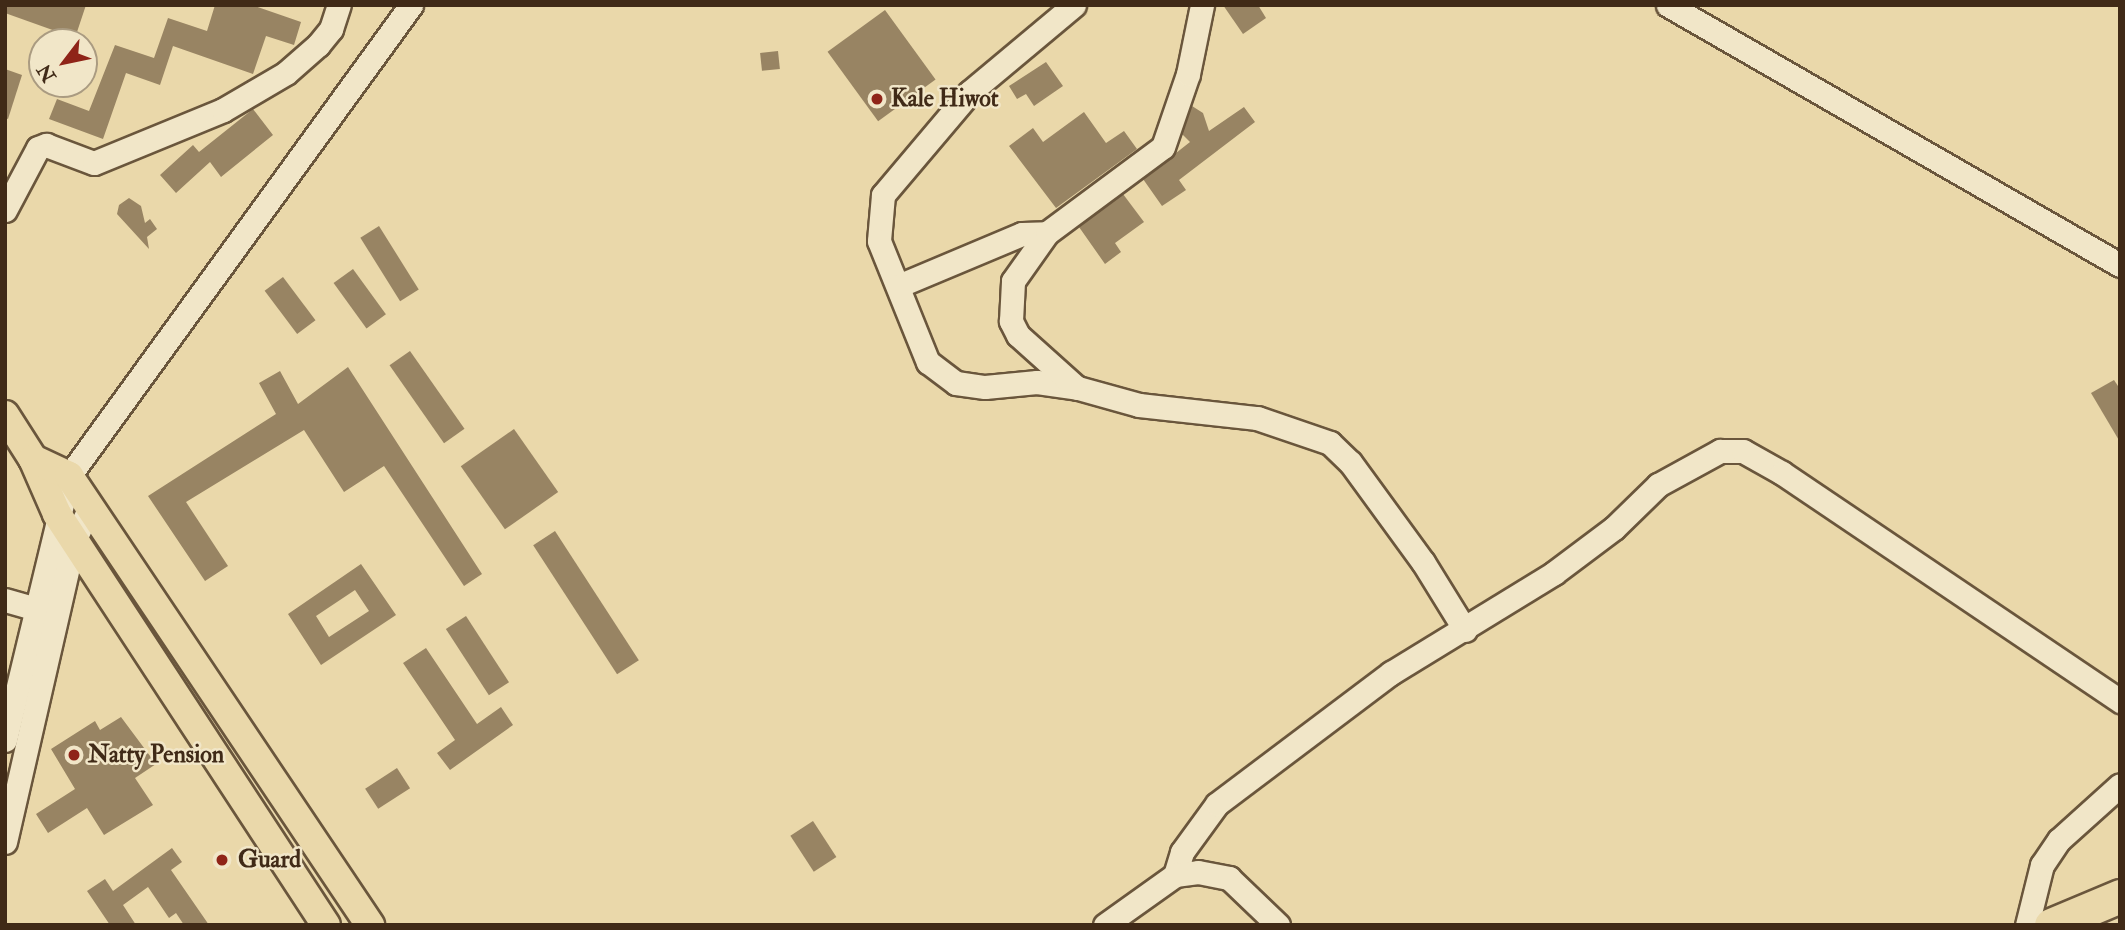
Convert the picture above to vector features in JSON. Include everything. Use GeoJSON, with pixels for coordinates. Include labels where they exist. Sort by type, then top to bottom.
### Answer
{"type":"FeatureCollection","features":[{"type":"Feature","properties":{"kind":"highway"},"geometry":{"type":"LineString","coordinates":[[2051,925],[2120,896]]}},
{"type":"Feature","properties":{"kind":"main road"},"geometry":{"type":"LineString","coordinates":[[5,415],[33,459],[57,514],[326,925]]}},
{"type":"Feature","properties":{"kind":"main road"},"geometry":{"type":"LineString","coordinates":[[33,459],[69,476],[370,925]]}},
{"type":"Feature","properties":{"kind":"main road"},"geometry":{"type":"LineString","coordinates":[[187,710],[214,692]]}},
{"type":"Feature","properties":{"kind":"street"},"geometry":{"type":"LineString","coordinates":[[5,210],[38,148],[46,145],[94,163],[223,110],[286,73],[318,45],[331,29],[339,5]]}},
{"type":"Feature","properties":{"kind":"street"},"geometry":{"type":"LineString","coordinates":[[5,740],[57,514],[69,476],[411,5]]}},
{"type":"Feature","properties":{"kind":"street"},"geometry":{"type":"LineString","coordinates":[[1074,5],[970,92],[883,195],[879,241],[928,362],[940,375],[985,387],[1037,382],[1078,388],[1139,405],[1257,418],[1330,443],[1350,462],[1423,562],[1465,630]]}},
{"type":"Feature","properties":{"kind":"street"},"geometry":{"type":"LineString","coordinates":[[1078,388],[1030,349],[1011,321],[1013,281],[1046,233],[1163,148],[1188,74],[1202,5]]}},
{"type":"Feature","properties":{"kind":"street"},"geometry":{"type":"LineString","coordinates":[[1668,5],[2120,265]]}},
{"type":"Feature","properties":{"kind":"street"},"geometry":{"type":"LineString","coordinates":[[898,286],[1022,234],[1046,233]]}},
{"type":"Feature","properties":{"kind":"street"},"geometry":{"type":"LineString","coordinates":[[1175,876],[1182,852],[1217,804],[1391,673],[1555,573],[1614,528],[1658,485],[1720,451],[1743,451],[2120,701]]}},
{"type":"Feature","properties":{"kind":"street"},"geometry":{"type":"LineString","coordinates":[[5,842],[74,541],[90,506]]}},
{"type":"Feature","properties":{"kind":"street"},"geometry":{"type":"LineString","coordinates":[[5,600],[36,609]]}},
{"type":"Feature","properties":{"kind":"street"},"geometry":{"type":"LineString","coordinates":[[2027,925],[2042,865],[2059,840],[2120,785]]}},
{"type":"Feature","properties":{"kind":"street"},"geometry":{"type":"LineString","coordinates":[[1105,925],[1175,876],[1198,872],[1229,878],[1278,925]]}},
{"type":"Feature","properties":{"kind":"building"},"geometry":{"type":"Polygon","coordinates":[[[5,5],[86,5],[78,28],[47,28],[5,13],[5,5]]]}},
{"type":"Feature","properties":{"kind":"building"},"geometry":{"type":"Polygon","coordinates":[[[215,5],[252,5],[301,22],[294,45],[266,36],[253,74],[173,46],[160,85],[126,73],[103,139],[49,119],[57,99],[89,111],[94,98],[98,98],[98,88],[115,45],[154,58],[168,18],[207,31],[215,5]]]}},
{"type":"Feature","properties":{"kind":"building"},"geometry":{"type":"Polygon","coordinates":[[[1223,5],[1258,5],[1266,18],[1243,34],[1223,5]]]}},
{"type":"Feature","properties":{"kind":"building"},"geometry":{"type":"Polygon","coordinates":[[[885,10],[936,80],[878,121],[828,52],[885,10]]]}},
{"type":"Feature","properties":{"kind":"building"},"geometry":{"type":"Polygon","coordinates":[[[778,51],[780,69],[762,71],[760,53],[778,51]]]}},
{"type":"Feature","properties":{"kind":"building"},"geometry":{"type":"Polygon","coordinates":[[[1046,62],[1063,86],[1034,106],[1026,94],[1017,99],[1009,86],[1046,62]]]}},
{"type":"Feature","properties":{"kind":"building"},"geometry":{"type":"Polygon","coordinates":[[[5,69],[22,75],[8,119],[5,118],[5,69]]]}},
{"type":"Feature","properties":{"kind":"building"},"geometry":{"type":"Polygon","coordinates":[[[1192,106],[1203,113],[1209,131],[1244,107],[1255,122],[1179,180],[1186,190],[1162,206],[1143,179],[1190,142],[1182,134],[1192,106]]]}},
{"type":"Feature","properties":{"kind":"building"},"geometry":{"type":"Polygon","coordinates":[[[253,109],[273,135],[221,177],[210,162],[176,193],[160,175],[193,145],[199,152],[253,109]]]}},
{"type":"Feature","properties":{"kind":"building"},"geometry":{"type":"Polygon","coordinates":[[[1084,112],[1106,143],[1124,131],[1137,149],[1056,208],[1009,146],[1033,128],[1043,142],[1084,112]]]}},
{"type":"Feature","properties":{"kind":"building"},"geometry":{"type":"Polygon","coordinates":[[[1123,194],[1144,222],[1115,243],[1121,252],[1105,264],[1079,227],[1123,194]]]}},
{"type":"Feature","properties":{"kind":"building"},"geometry":{"type":"Polygon","coordinates":[[[129,198],[141,206],[145,223],[150,219],[157,229],[147,237],[149,249],[117,214],[119,205],[129,198]]]}},
{"type":"Feature","properties":{"kind":"building"},"geometry":{"type":"Polygon","coordinates":[[[379,226],[419,290],[400,301],[360,238],[379,226]]]}},
{"type":"Feature","properties":{"kind":"building"},"geometry":{"type":"Polygon","coordinates":[[[353,269],[386,314],[366,328],[334,283],[353,269]]]}},
{"type":"Feature","properties":{"kind":"building"},"geometry":{"type":"Polygon","coordinates":[[[283,277],[315,320],[297,334],[265,291],[283,277]]]}},
{"type":"Feature","properties":{"kind":"building"},"geometry":{"type":"Polygon","coordinates":[[[410,351],[464,429],[444,443],[390,365],[410,351]]]}},
{"type":"Feature","properties":{"kind":"building"},"geometry":{"type":"Polygon","coordinates":[[[348,367],[482,574],[464,586],[384,466],[344,492],[304,430],[186,502],[228,566],[205,581],[148,496],[276,414],[259,383],[280,371],[298,404],[348,367]]]}},
{"type":"Feature","properties":{"kind":"building"},"geometry":{"type":"Polygon","coordinates":[[[2114,380],[2120,389],[2120,442],[2091,393],[2114,380]]]}},
{"type":"Feature","properties":{"kind":"building"},"geometry":{"type":"Polygon","coordinates":[[[514,429],[558,492],[505,529],[461,466],[514,429]]]}},
{"type":"Feature","properties":{"kind":"building"},"geometry":{"type":"Polygon","coordinates":[[[555,531],[639,660],[617,674],[533,545],[555,531]]]}},
{"type":"Feature","properties":{"kind":"building"},"geometry":{"type":"Polygon","coordinates":[[[361,564],[396,615],[321,665],[288,614],[361,564]],[[355,590],[316,616],[329,637],[369,611],[355,590]]]}},
{"type":"Feature","properties":{"kind":"building"},"geometry":{"type":"Polygon","coordinates":[[[466,616],[509,682],[489,695],[446,629],[466,616]]]}},
{"type":"Feature","properties":{"kind":"building"},"geometry":{"type":"Polygon","coordinates":[[[426,648],[477,724],[501,707],[513,725],[450,770],[437,753],[455,740],[403,663],[426,648]]]}},
{"type":"Feature","properties":{"kind":"building"},"geometry":{"type":"Polygon","coordinates":[[[121,717],[156,764],[135,778],[153,805],[104,835],[87,808],[48,833],[36,814],[75,789],[51,749],[95,721],[100,730],[121,717]]]}},
{"type":"Feature","properties":{"kind":"building"},"geometry":{"type":"Polygon","coordinates":[[[397,768],[410,788],[378,809],[365,789],[397,768]]]}},
{"type":"Feature","properties":{"kind":"building"},"geometry":{"type":"Polygon","coordinates":[[[813,821],[836,857],[814,872],[790,836],[813,821]]]}},
{"type":"Feature","properties":{"kind":"building"},"geometry":{"type":"Polygon","coordinates":[[[172,848],[182,862],[171,870],[209,925],[184,925],[176,913],[169,918],[148,887],[123,905],[136,925],[110,925],[87,891],[105,879],[113,891],[172,848]]]}},
{"type":"Feature","properties":{"kind":"place","name":"Kale Hiwot"},"geometry":{"type":"Point","coordinates":[877,99]}},
{"type":"Feature","properties":{"kind":"place","name":"Natty Pension"},"geometry":{"type":"Point","coordinates":[74,755]}},
{"type":"Feature","properties":{"kind":"place","name":"Guard"},"geometry":{"type":"Point","coordinates":[222,860]}}]}
